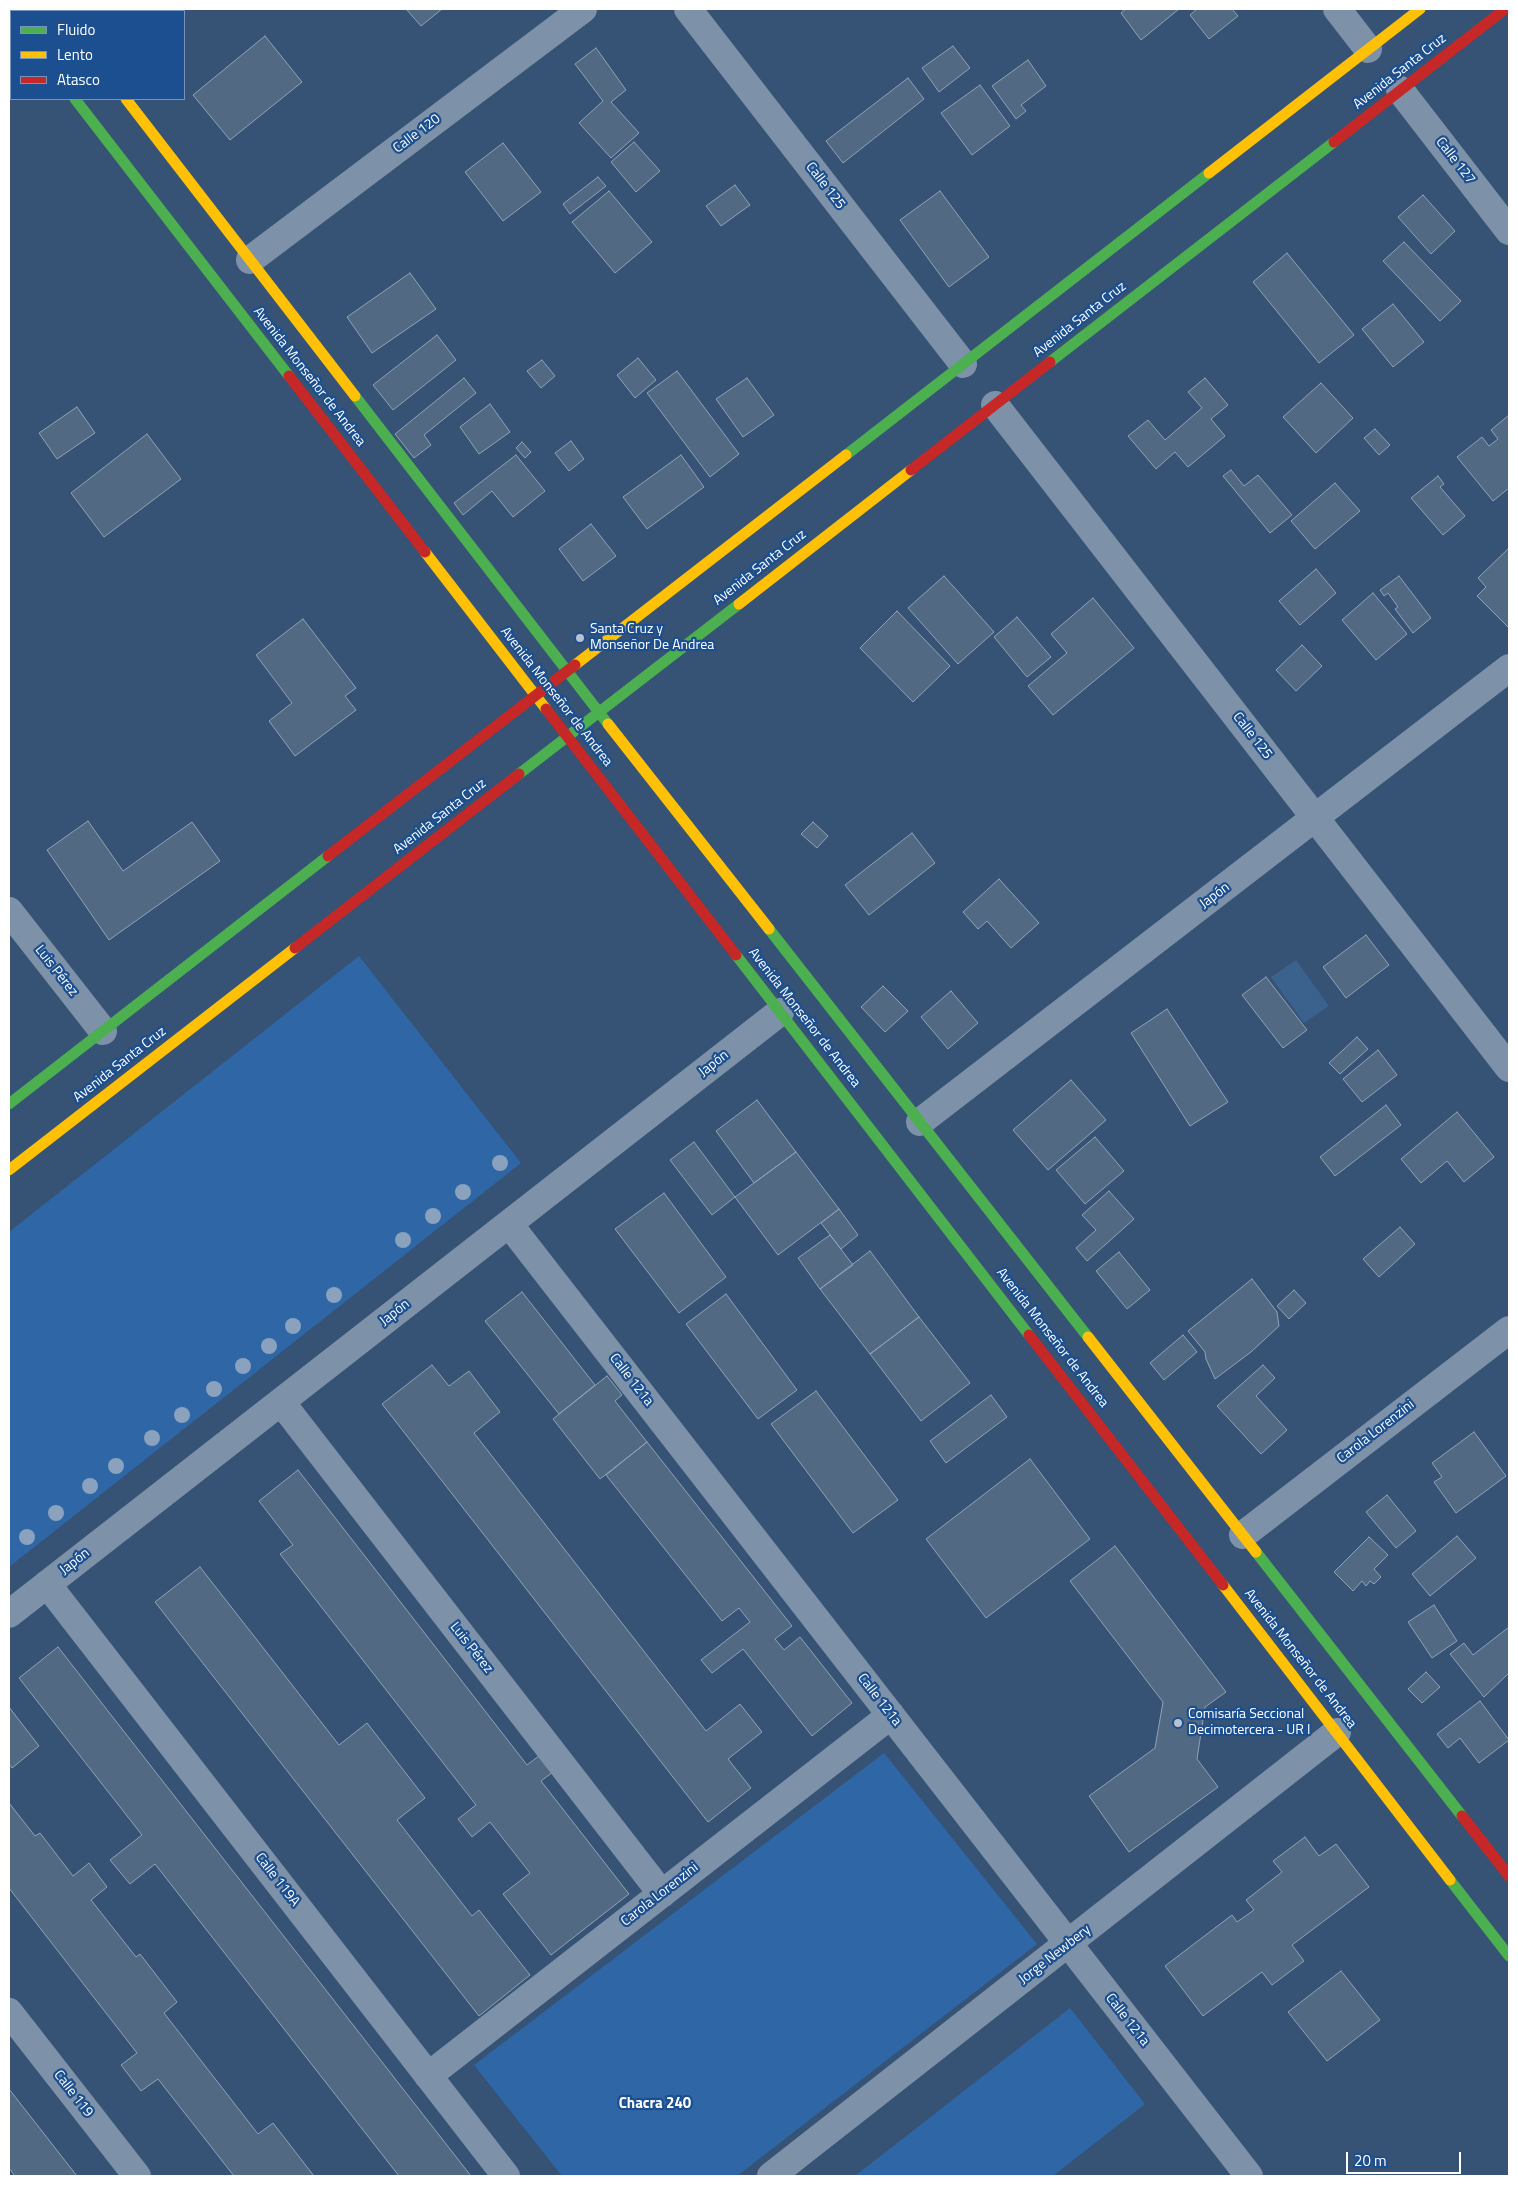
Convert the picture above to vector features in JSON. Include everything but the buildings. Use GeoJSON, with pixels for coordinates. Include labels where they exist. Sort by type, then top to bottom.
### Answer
{"type":"FeatureCollection","features":[{"type":"Feature","properties":{"kind":"main road"},"geometry":{"type":"LineString","coordinates":[[9,1104],[1420,9]]}},
{"type":"Feature","properties":{"kind":"main road","name":"Avenida Santa Cruz"},"geometry":{"type":"LineString","coordinates":[[9,1170],[1505,9]]}},
{"type":"Feature","properties":{"kind":"main road","name":"Avenida Monseñor de Andrea"},"geometry":{"type":"LineString","coordinates":[[76,100],[1509,1956]]}},
{"type":"Feature","properties":{"kind":"main road","name":"Avenida Monseñor de Andrea"},"geometry":{"type":"LineString","coordinates":[[127,100],[599,712],[1509,1876]]}},
{"type":"Feature","properties":{"kind":"street","name":"Calle 120"},"geometry":{"type":"LineString","coordinates":[[250,260],[583,9]]}},
{"type":"Feature","properties":{"kind":"street","name":"Calle 125"},"geometry":{"type":"LineString","coordinates":[[688,9],[963,364]]}},
{"type":"Feature","properties":{"kind":"street"},"geometry":{"type":"LineString","coordinates":[[1337,9],[1368,49]]}},
{"type":"Feature","properties":{"kind":"street","name":"Calle 127"},"geometry":{"type":"LineString","coordinates":[[1400,90],[1509,231]]}},
{"type":"Feature","properties":{"kind":"street","name":"Calle 125"},"geometry":{"type":"LineString","coordinates":[[995,405],[1509,1068]]}},
{"type":"Feature","properties":{"kind":"street","name":"Japón"},"geometry":{"type":"LineString","coordinates":[[920,1122],[1509,668]]}},
{"type":"Feature","properties":{"kind":"street","name":"Luis Pérez"},"geometry":{"type":"LineString","coordinates":[[9,911],[103,1031]]}},
{"type":"Feature","properties":{"kind":"street","name":"Japón"},"geometry":{"type":"LineString","coordinates":[[9,1614],[780,1012]]}},
{"type":"Feature","properties":{"kind":"street","name":"Calle 121a"},"geometry":{"type":"LineString","coordinates":[[509,1224],[1249,2176]]}},
{"type":"Feature","properties":{"kind":"street","name":"Carola Lorenzini"},"geometry":{"type":"LineString","coordinates":[[1243,1535],[1509,1330]]}},
{"type":"Feature","properties":{"kind":"street","name":"Luis Pérez"},"geometry":{"type":"LineString","coordinates":[[281,1402],[662,1894]]}},
{"type":"Feature","properties":{"kind":"street","name":"Calle 119A"},"geometry":{"type":"LineString","coordinates":[[47,1584],[506,2176]]}},
{"type":"Feature","properties":{"kind":"street","name":"Carola Lorenzini"},"geometry":{"type":"LineString","coordinates":[[428,2076],[891,1715]]}},
{"type":"Feature","properties":{"kind":"street","name":"Jorge Newbery"},"geometry":{"type":"LineString","coordinates":[[771,2176],[1337,1732]]}},
{"type":"Feature","properties":{"kind":"street","name":"Calle 119"},"geometry":{"type":"LineString","coordinates":[[9,2012],[136,2176]]}},
{"type":"Feature","properties":{"kind":"shaded area"},"geometry":{"type":"Polygon","coordinates":[[[359,956],[521,1163],[9,1567],[9,1232],[359,956]]]}},
{"type":"Feature","properties":{"kind":"shaded area"},"geometry":{"type":"Polygon","coordinates":[[[1296,960],[1329,1006],[1304,1023],[1271,977],[1296,960]]]}},
{"type":"Feature","properties":{"kind":"shaded area"},"geometry":{"type":"Polygon","coordinates":[[[884,1753],[1037,1944],[737,2176],[562,2176],[474,2065],[884,1753]]]}},
{"type":"Feature","properties":{"kind":"shaded area"},"geometry":{"type":"Polygon","coordinates":[[[1070,2008],[1145,2104],[1053,2176],[855,2176],[1070,2008]]]}},
{"type":"Feature","properties":{"kind":"traffic: fast"},"geometry":{"type":"LineString","coordinates":[[76,100],[289,376]]}},
{"type":"Feature","properties":{"kind":"traffic: fast"},"geometry":{"type":"LineString","coordinates":[[1050,362],[1334,142]]}},
{"type":"Feature","properties":{"kind":"traffic: fast"},"geometry":{"type":"LineString","coordinates":[[846,455],[1209,173]]}},
{"type":"Feature","properties":{"kind":"traffic: fast"},"geometry":{"type":"LineString","coordinates":[[355,396],[608,724]]}},
{"type":"Feature","properties":{"kind":"traffic: fast"},"geometry":{"type":"LineString","coordinates":[[519,774],[739,604]]}},
{"type":"Feature","properties":{"kind":"traffic: fast"},"geometry":{"type":"LineString","coordinates":[[9,1104],[328,856]]}},
{"type":"Feature","properties":{"kind":"traffic: fast"},"geometry":{"type":"LineString","coordinates":[[769,929],[1088,1337]]}},
{"type":"Feature","properties":{"kind":"traffic: fast"},"geometry":{"type":"LineString","coordinates":[[736,955],[1029,1335]]}},
{"type":"Feature","properties":{"kind":"traffic: fast"},"geometry":{"type":"LineString","coordinates":[[1256,1552],[1462,1816]]}},
{"type":"Feature","properties":{"kind":"traffic: fast"},"geometry":{"type":"LineString","coordinates":[[1450,1880],[1509,1956]]}},
{"type":"Feature","properties":{"kind":"traffic: slow"},"geometry":{"type":"LineString","coordinates":[[1209,173],[1420,9]]}},
{"type":"Feature","properties":{"kind":"traffic: slow"},"geometry":{"type":"LineString","coordinates":[[127,100],[355,396]]}},
{"type":"Feature","properties":{"kind":"traffic: slow"},"geometry":{"type":"LineString","coordinates":[[575,665],[846,455]]}},
{"type":"Feature","properties":{"kind":"traffic: slow"},"geometry":{"type":"LineString","coordinates":[[739,604],[911,470]]}},
{"type":"Feature","properties":{"kind":"traffic: slow"},"geometry":{"type":"LineString","coordinates":[[425,552],[546,709]]}},
{"type":"Feature","properties":{"kind":"traffic: slow"},"geometry":{"type":"LineString","coordinates":[[608,724],[769,929]]}},
{"type":"Feature","properties":{"kind":"traffic: slow"},"geometry":{"type":"LineString","coordinates":[[9,1170],[295,948]]}},
{"type":"Feature","properties":{"kind":"traffic: slow"},"geometry":{"type":"LineString","coordinates":[[1088,1337],[1256,1552]]}},
{"type":"Feature","properties":{"kind":"traffic: slow"},"geometry":{"type":"LineString","coordinates":[[1223,1585],[1450,1880]]}},
{"type":"Feature","properties":{"kind":"traffic: jam"},"geometry":{"type":"LineString","coordinates":[[1334,142],[1505,9]]}},
{"type":"Feature","properties":{"kind":"traffic: jam"},"geometry":{"type":"LineString","coordinates":[[911,470],[1050,362]]}},
{"type":"Feature","properties":{"kind":"traffic: jam"},"geometry":{"type":"LineString","coordinates":[[289,376],[425,552]]}},
{"type":"Feature","properties":{"kind":"traffic: jam"},"geometry":{"type":"LineString","coordinates":[[328,856],[575,665]]}},
{"type":"Feature","properties":{"kind":"traffic: jam"},"geometry":{"type":"LineString","coordinates":[[546,709],[736,955]]}},
{"type":"Feature","properties":{"kind":"traffic: jam"},"geometry":{"type":"LineString","coordinates":[[295,948],[519,774]]}},
{"type":"Feature","properties":{"kind":"traffic: jam"},"geometry":{"type":"LineString","coordinates":[[1029,1335],[1223,1585]]}},
{"type":"Feature","properties":{"kind":"traffic: jam"},"geometry":{"type":"LineString","coordinates":[[1462,1816],[1509,1876]]}},
{"type":"Feature","properties":{"kind":"place","name":"Santa Cruz y Monseñor De Andrea"},"geometry":{"type":"Point","coordinates":[580,638]}},
{"type":"Feature","properties":{"kind":"place","name":"Comisaría Seccional Decimotercera - UR I"},"geometry":{"type":"Point","coordinates":[1178,1723]}},
{"type":"Feature","properties":{"kind":"district","name":"Chacra 240"},"geometry":{"type":"Point","coordinates":[655,2104]}}]}
